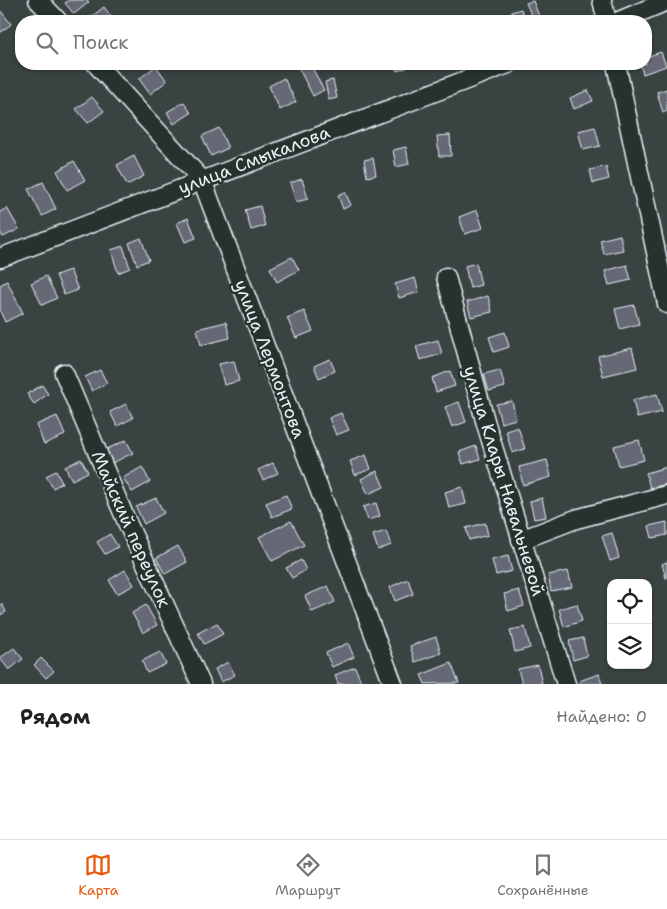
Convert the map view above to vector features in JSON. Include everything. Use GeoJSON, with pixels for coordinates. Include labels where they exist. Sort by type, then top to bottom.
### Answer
{"type":"FeatureCollection","features":[{"type":"Feature","properties":{"kind":"street"},"geometry":{"type":"LineString","coordinates":[[38,0],[52,15]]}},
{"type":"Feature","properties":{"kind":"street"},"geometry":{"type":"LineString","coordinates":[[602,0],[606,15]]}},
{"type":"Feature","properties":{"kind":"street"},"geometry":{"type":"LineString","coordinates":[[633,15],[667,1]]}},
{"type":"Feature","properties":{"kind":"street","name":"улица Лермонтова"},"geometry":{"type":"LineString","coordinates":[[101,70],[202,180],[394,684]]}},
{"type":"Feature","properties":{"kind":"street","name":"улица Смыкалова"},"geometry":{"type":"LineString","coordinates":[[0,258],[492,70]]}},
{"type":"Feature","properties":{"kind":"street"},"geometry":{"type":"LineString","coordinates":[[617,70],[667,304]]}},
{"type":"Feature","properties":{"kind":"street","name":"улица Клары Навальневой"},"geometry":{"type":"LineString","coordinates":[[446,276],[486,424],[566,684]]}},
{"type":"Feature","properties":{"kind":"street","name":"Майский переулок"},"geometry":{"type":"LineString","coordinates":[[64,373],[126,520],[201,684]]}},
{"type":"Feature","properties":{"kind":"street"},"geometry":{"type":"LineString","coordinates":[[521,540],[576,519],[667,495]]}},
{"type":"Feature","properties":{"kind":"building"},"geometry":{"type":"Polygon","coordinates":[[[69,0],[87,0],[89,2],[74,14],[65,3],[69,0]]]}},
{"type":"Feature","properties":{"kind":"building"},"geometry":{"type":"Polygon","coordinates":[[[533,1],[539,15],[531,15],[526,3],[533,1]]]}},
{"type":"Feature","properties":{"kind":"building"},"geometry":{"type":"Polygon","coordinates":[[[104,7],[110,15],[94,15],[104,7]]]}},
{"type":"Feature","properties":{"kind":"building"},"geometry":{"type":"Polygon","coordinates":[[[521,9],[523,15],[512,15],[511,12],[521,9]]]}},
{"type":"Feature","properties":{"kind":"building"},"geometry":{"type":"Polygon","coordinates":[[[0,10],[11,24],[0,33],[0,10]]]}},
{"type":"Feature","properties":{"kind":"building"},"geometry":{"type":"Polygon","coordinates":[[[661,52],[666,66],[643,74],[642,70],[652,70],[652,55],[661,52]]]}},
{"type":"Feature","properties":{"kind":"building"},"geometry":{"type":"Polygon","coordinates":[[[151,70],[159,70],[167,81],[150,94],[139,79],[151,70]]]}},
{"type":"Feature","properties":{"kind":"building"},"geometry":{"type":"Polygon","coordinates":[[[300,70],[313,70],[324,90],[313,96],[300,70]]]}},
{"type":"Feature","properties":{"kind":"building"},"geometry":{"type":"Polygon","coordinates":[[[284,78],[296,102],[280,110],[269,86],[284,78]]]}},
{"type":"Feature","properties":{"kind":"building"},"geometry":{"type":"Polygon","coordinates":[[[333,80],[337,98],[329,100],[325,82],[333,80]]]}},
{"type":"Feature","properties":{"kind":"building"},"geometry":{"type":"Polygon","coordinates":[[[667,89],[667,111],[663,113],[657,92],[667,89]]]}},
{"type":"Feature","properties":{"kind":"building"},"geometry":{"type":"Polygon","coordinates":[[[588,90],[593,101],[574,109],[570,98],[588,90]]]}},
{"type":"Feature","properties":{"kind":"building"},"geometry":{"type":"Polygon","coordinates":[[[92,97],[104,111],[88,123],[76,109],[92,97]]]}},
{"type":"Feature","properties":{"kind":"building"},"geometry":{"type":"Polygon","coordinates":[[[184,102],[191,113],[174,124],[167,112],[184,102]]]}},
{"type":"Feature","properties":{"kind":"building"},"geometry":{"type":"Polygon","coordinates":[[[595,127],[600,146],[583,150],[578,131],[595,127]]]}},
{"type":"Feature","properties":{"kind":"building"},"geometry":{"type":"Polygon","coordinates":[[[219,128],[228,148],[211,156],[202,136],[219,128]]]}},
{"type":"Feature","properties":{"kind":"building"},"geometry":{"type":"Polygon","coordinates":[[[450,135],[451,156],[439,156],[437,136],[450,135]]]}},
{"type":"Feature","properties":{"kind":"building"},"geometry":{"type":"Polygon","coordinates":[[[406,147],[409,164],[396,167],[393,150],[406,147]]]}},
{"type":"Feature","properties":{"kind":"building"},"geometry":{"type":"Polygon","coordinates":[[[134,156],[144,176],[127,185],[117,165],[134,156]]]}},
{"type":"Feature","properties":{"kind":"building"},"geometry":{"type":"Polygon","coordinates":[[[373,158],[376,175],[367,177],[364,160],[373,158]]]}},
{"type":"Feature","properties":{"kind":"building"},"geometry":{"type":"Polygon","coordinates":[[[74,161],[85,180],[67,190],[57,171],[74,161]]]}},
{"type":"Feature","properties":{"kind":"building"},"geometry":{"type":"Polygon","coordinates":[[[606,166],[609,179],[593,183],[590,170],[606,166]]]}},
{"type":"Feature","properties":{"kind":"building"},"geometry":{"type":"Polygon","coordinates":[[[302,179],[308,199],[296,202],[290,183],[302,179]]]}},
{"type":"Feature","properties":{"kind":"building"},"geometry":{"type":"Polygon","coordinates":[[[43,182],[56,209],[42,216],[28,189],[43,182]]]}},
{"type":"Feature","properties":{"kind":"building"},"geometry":{"type":"Polygon","coordinates":[[[345,192],[351,205],[343,209],[338,195],[345,192]]]}},
{"type":"Feature","properties":{"kind":"building"},"geometry":{"type":"Polygon","coordinates":[[[260,206],[265,226],[251,230],[245,210],[260,206]]]}},
{"type":"Feature","properties":{"kind":"building"},"geometry":{"type":"Polygon","coordinates":[[[7,208],[19,229],[3,237],[0,232],[0,212],[7,208]]]}},
{"type":"Feature","properties":{"kind":"building"},"geometry":{"type":"Polygon","coordinates":[[[477,210],[483,228],[465,234],[459,217],[477,210]]]}},
{"type":"Feature","properties":{"kind":"building"},"geometry":{"type":"Polygon","coordinates":[[[188,218],[196,238],[185,242],[177,223],[188,218]]]}},
{"type":"Feature","properties":{"kind":"building"},"geometry":{"type":"Polygon","coordinates":[[[620,235],[623,250],[604,254],[600,240],[620,235]]]}},
{"type":"Feature","properties":{"kind":"building"},"geometry":{"type":"Polygon","coordinates":[[[141,238],[149,260],[137,265],[129,243],[141,238]]]}},
{"type":"Feature","properties":{"kind":"building"},"geometry":{"type":"Polygon","coordinates":[[[123,246],[130,268],[118,273],[111,250],[123,246]]]}},
{"type":"Feature","properties":{"kind":"building"},"geometry":{"type":"Polygon","coordinates":[[[292,257],[299,270],[277,282],[270,268],[292,257]]]}},
{"type":"Feature","properties":{"kind":"building"},"geometry":{"type":"Polygon","coordinates":[[[476,263],[481,285],[470,288],[465,266],[476,263]]]}},
{"type":"Feature","properties":{"kind":"building"},"geometry":{"type":"Polygon","coordinates":[[[627,265],[631,280],[609,285],[605,271],[627,265]]]}},
{"type":"Feature","properties":{"kind":"building"},"geometry":{"type":"Polygon","coordinates":[[[70,270],[78,290],[64,295],[56,275],[70,270]]]}},
{"type":"Feature","properties":{"kind":"building"},"geometry":{"type":"Polygon","coordinates":[[[46,276],[57,298],[42,305],[31,283],[46,276]]]}},
{"type":"Feature","properties":{"kind":"building"},"geometry":{"type":"Polygon","coordinates":[[[415,278],[419,292],[399,298],[395,284],[415,278]]]}},
{"type":"Feature","properties":{"kind":"building"},"geometry":{"type":"Polygon","coordinates":[[[7,281],[23,313],[5,322],[0,311],[0,285],[7,281]]]}},
{"type":"Feature","properties":{"kind":"building"},"geometry":{"type":"Polygon","coordinates":[[[488,296],[492,312],[471,317],[467,302],[488,296]]]}},
{"type":"Feature","properties":{"kind":"building"},"geometry":{"type":"Polygon","coordinates":[[[634,305],[639,324],[620,329],[615,309],[634,305]]]}},
{"type":"Feature","properties":{"kind":"building"},"geometry":{"type":"Polygon","coordinates":[[[304,311],[313,331],[296,338],[287,318],[304,311]]]}},
{"type":"Feature","properties":{"kind":"building"},"geometry":{"type":"Polygon","coordinates":[[[226,322],[230,338],[201,345],[197,329],[226,322]]]}},
{"type":"Feature","properties":{"kind":"building"},"geometry":{"type":"Polygon","coordinates":[[[505,332],[509,347],[494,352],[489,337],[505,332]]]}},
{"type":"Feature","properties":{"kind":"building"},"geometry":{"type":"Polygon","coordinates":[[[438,340],[442,354],[420,360],[416,346],[438,340]]]}},
{"type":"Feature","properties":{"kind":"building"},"geometry":{"type":"Polygon","coordinates":[[[632,348],[637,368],[603,376],[598,356],[632,348]]]}},
{"type":"Feature","properties":{"kind":"building"},"geometry":{"type":"Polygon","coordinates":[[[330,359],[335,371],[319,378],[314,366],[330,359]]]}},
{"type":"Feature","properties":{"kind":"building"},"geometry":{"type":"Polygon","coordinates":[[[234,361],[239,381],[224,385],[219,364],[234,361]]]}},
{"type":"Feature","properties":{"kind":"building"},"geometry":{"type":"Polygon","coordinates":[[[100,370],[107,383],[92,391],[85,377],[100,370]]]}},
{"type":"Feature","properties":{"kind":"building"},"geometry":{"type":"Polygon","coordinates":[[[500,370],[505,387],[489,391],[484,374],[500,370]]]}},
{"type":"Feature","properties":{"kind":"building"},"geometry":{"type":"Polygon","coordinates":[[[450,371],[455,386],[436,392],[432,378],[450,371]]]}},
{"type":"Feature","properties":{"kind":"building"},"geometry":{"type":"Polygon","coordinates":[[[42,385],[48,394],[34,404],[27,394],[42,385]]]}},
{"type":"Feature","properties":{"kind":"building"},"geometry":{"type":"Polygon","coordinates":[[[657,394],[662,412],[637,418],[633,400],[657,394]]]}},
{"type":"Feature","properties":{"kind":"building"},"geometry":{"type":"Polygon","coordinates":[[[512,401],[516,419],[501,423],[496,404],[512,401]]]}},
{"type":"Feature","properties":{"kind":"building"},"geometry":{"type":"Polygon","coordinates":[[[459,402],[466,422],[452,427],[445,407],[459,402]]]}},
{"type":"Feature","properties":{"kind":"building"},"geometry":{"type":"Polygon","coordinates":[[[126,404],[133,418],[117,426],[110,412],[126,404]]]}},
{"type":"Feature","properties":{"kind":"building"},"geometry":{"type":"Polygon","coordinates":[[[341,413],[349,430],[336,435],[329,418],[341,413]]]}},
{"type":"Feature","properties":{"kind":"building"},"geometry":{"type":"Polygon","coordinates":[[[57,416],[65,435],[44,444],[36,425],[57,416]]]}},
{"type":"Feature","properties":{"kind":"building"},"geometry":{"type":"Polygon","coordinates":[[[518,427],[525,449],[512,453],[506,431],[518,427]]]}},
{"type":"Feature","properties":{"kind":"building"},"geometry":{"type":"Polygon","coordinates":[[[126,440],[133,453],[112,463],[105,450],[126,440]]]}},
{"type":"Feature","properties":{"kind":"building"},"geometry":{"type":"Polygon","coordinates":[[[639,440],[644,460],[619,466],[614,446],[639,440]]]}},
{"type":"Feature","properties":{"kind":"building"},"geometry":{"type":"Polygon","coordinates":[[[476,446],[480,459],[463,464],[459,452],[476,446]]]}},
{"type":"Feature","properties":{"kind":"building"},"geometry":{"type":"Polygon","coordinates":[[[366,455],[371,469],[355,475],[350,461],[366,455]]]}},
{"type":"Feature","properties":{"kind":"building"},"geometry":{"type":"Polygon","coordinates":[[[81,459],[88,472],[72,480],[65,467],[81,459]]]}},
{"type":"Feature","properties":{"kind":"building"},"geometry":{"type":"Polygon","coordinates":[[[547,460],[551,477],[523,485],[519,467],[547,460]]]}},
{"type":"Feature","properties":{"kind":"building"},"geometry":{"type":"Polygon","coordinates":[[[273,463],[278,473],[263,480],[258,470],[273,463]]]}},
{"type":"Feature","properties":{"kind":"building"},"geometry":{"type":"Polygon","coordinates":[[[142,467],[150,482],[132,492],[123,478],[142,467]]]}},
{"type":"Feature","properties":{"kind":"building"},"geometry":{"type":"Polygon","coordinates":[[[667,467],[667,484],[650,488],[646,473],[667,467]]]}},
{"type":"Feature","properties":{"kind":"building"},"geometry":{"type":"Polygon","coordinates":[[[56,471],[62,483],[53,488],[46,476],[56,471]]]}},
{"type":"Feature","properties":{"kind":"building"},"geometry":{"type":"Polygon","coordinates":[[[377,471],[384,487],[368,494],[361,479],[377,471]]]}},
{"type":"Feature","properties":{"kind":"building"},"geometry":{"type":"Polygon","coordinates":[[[462,487],[466,504],[449,508],[445,492],[462,487]]]}},
{"type":"Feature","properties":{"kind":"building"},"geometry":{"type":"Polygon","coordinates":[[[286,495],[292,509],[272,517],[266,503],[286,495]]]}},
{"type":"Feature","properties":{"kind":"building"},"geometry":{"type":"Polygon","coordinates":[[[156,498],[164,513],[144,524],[136,507],[156,498]]]}},
{"type":"Feature","properties":{"kind":"building"},"geometry":{"type":"Polygon","coordinates":[[[542,498],[546,517],[534,519],[530,501],[542,498]]]}},
{"type":"Feature","properties":{"kind":"building"},"geometry":{"type":"Polygon","coordinates":[[[376,503],[380,516],[368,520],[363,507],[376,503]]]}},
{"type":"Feature","properties":{"kind":"building"},"geometry":{"type":"Polygon","coordinates":[[[291,521],[304,545],[272,561],[259,537],[291,521]]]}},
{"type":"Feature","properties":{"kind":"building"},"geometry":{"type":"Polygon","coordinates":[[[667,522],[667,535],[652,538],[649,526],[667,522]]]}},
{"type":"Feature","properties":{"kind":"building"},"geometry":{"type":"Polygon","coordinates":[[[485,523],[488,535],[469,540],[466,528],[485,523]]]}},
{"type":"Feature","properties":{"kind":"building"},"geometry":{"type":"Polygon","coordinates":[[[386,531],[391,545],[378,550],[373,535],[386,531]]]}},
{"type":"Feature","properties":{"kind":"building"},"geometry":{"type":"Polygon","coordinates":[[[612,533],[619,558],[610,561],[602,536],[612,533]]]}},
{"type":"Feature","properties":{"kind":"building"},"geometry":{"type":"Polygon","coordinates":[[[110,534],[118,547],[105,554],[97,542],[110,534]]]}},
{"type":"Feature","properties":{"kind":"building"},"geometry":{"type":"Polygon","coordinates":[[[178,546],[187,562],[165,574],[156,558],[178,546]]]}},
{"type":"Feature","properties":{"kind":"building"},"geometry":{"type":"Polygon","coordinates":[[[508,556],[512,571],[496,575],[492,560],[508,556]]]}},
{"type":"Feature","properties":{"kind":"building"},"geometry":{"type":"Polygon","coordinates":[[[301,560],[306,570],[292,578],[286,568],[301,560]]]}},
{"type":"Feature","properties":{"kind":"building"},"geometry":{"type":"Polygon","coordinates":[[[667,562],[667,578],[666,578],[662,564],[667,562]]]}},
{"type":"Feature","properties":{"kind":"building"},"geometry":{"type":"Polygon","coordinates":[[[125,570],[134,585],[117,594],[109,580],[125,570]]]}},
{"type":"Feature","properties":{"kind":"building"},"geometry":{"type":"Polygon","coordinates":[[[568,571],[572,587],[551,591],[548,575],[568,571]]]}},
{"type":"Feature","properties":{"kind":"building"},"geometry":{"type":"Polygon","coordinates":[[[408,579],[413,594],[395,601],[390,587],[408,579]]]}},
{"type":"Feature","properties":{"kind":"building"},"geometry":{"type":"Polygon","coordinates":[[[328,586],[335,602],[312,612],[305,596],[328,586]]]}},
{"type":"Feature","properties":{"kind":"building"},"geometry":{"type":"Polygon","coordinates":[[[519,590],[524,606],[508,611],[504,594],[519,590]]]}},
{"type":"Feature","properties":{"kind":"building"},"geometry":{"type":"Polygon","coordinates":[[[2,604],[6,612],[0,615],[0,605],[2,604]]]}},
{"type":"Feature","properties":{"kind":"building"},"geometry":{"type":"Polygon","coordinates":[[[577,604],[582,621],[564,627],[559,609],[577,604]]]}},
{"type":"Feature","properties":{"kind":"building"},"geometry":{"type":"Polygon","coordinates":[[[146,605],[157,625],[143,633],[132,613],[146,605]]]}},
{"type":"Feature","properties":{"kind":"building"},"geometry":{"type":"Polygon","coordinates":[[[217,623],[223,634],[204,644],[198,633],[217,623]]]}},
{"type":"Feature","properties":{"kind":"building"},"geometry":{"type":"Polygon","coordinates":[[[525,627],[530,648],[515,652],[510,630],[525,627]]]}},
{"type":"Feature","properties":{"kind":"building"},"geometry":{"type":"Polygon","coordinates":[[[436,637],[441,653],[415,662],[410,646],[436,637]]]}},
{"type":"Feature","properties":{"kind":"building"},"geometry":{"type":"Polygon","coordinates":[[[583,638],[587,656],[573,660],[569,641],[583,638]]]}},
{"type":"Feature","properties":{"kind":"building"},"geometry":{"type":"Polygon","coordinates":[[[348,643],[354,657],[332,667],[326,653],[348,643]]]}},
{"type":"Feature","properties":{"kind":"building"},"geometry":{"type":"Polygon","coordinates":[[[14,648],[23,659],[9,670],[0,658],[14,648]]]}},
{"type":"Feature","properties":{"kind":"building"},"geometry":{"type":"Polygon","coordinates":[[[160,652],[166,664],[147,673],[142,661],[160,652]]]}},
{"type":"Feature","properties":{"kind":"building"},"geometry":{"type":"Polygon","coordinates":[[[41,658],[54,671],[46,678],[34,665],[41,658]]]}},
{"type":"Feature","properties":{"kind":"building"},"geometry":{"type":"Polygon","coordinates":[[[228,662],[235,675],[221,682],[215,669],[228,662]]]}},
{"type":"Feature","properties":{"kind":"building"},"geometry":{"type":"Polygon","coordinates":[[[451,663],[459,683],[425,684],[421,675],[451,663]]]}},
{"type":"Feature","properties":{"kind":"building"},"geometry":{"type":"Polygon","coordinates":[[[538,665],[542,684],[522,684],[518,669],[538,665]]]}},
{"type":"Feature","properties":{"kind":"building"},"geometry":{"type":"Polygon","coordinates":[[[355,667],[362,684],[338,684],[335,675],[355,667]]]}},
{"type":"Feature","properties":{"kind":"building"},"geometry":{"type":"Polygon","coordinates":[[[599,674],[602,684],[581,684],[579,681],[599,674]]]}}]}
